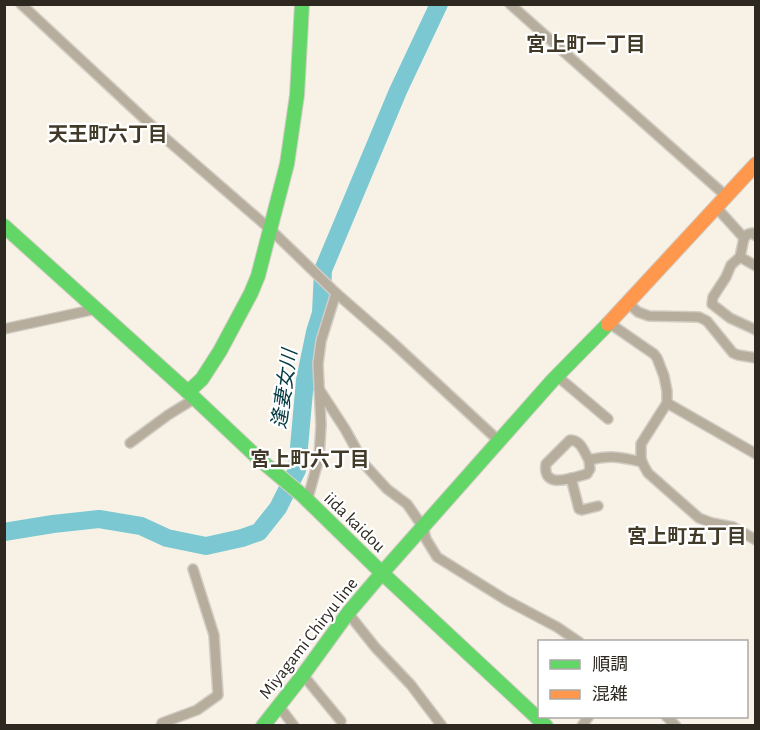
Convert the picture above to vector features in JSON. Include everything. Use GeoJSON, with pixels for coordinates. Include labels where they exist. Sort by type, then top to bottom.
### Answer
{"type":"FeatureCollection","features":[{"type":"Feature","properties":{"kind":"street"},"geometry":{"type":"LineString","coordinates":[[21,4],[165,138],[270,229],[499,441]]}},
{"type":"Feature","properties":{"kind":"street"},"geometry":{"type":"LineString","coordinates":[[130,442],[191,395],[220,351],[258,276],[287,164],[295,107],[302,4]]}},
{"type":"Feature","properties":{"kind":"street"},"geometry":{"type":"LineString","coordinates":[[510,4],[721,201],[744,238]]}},
{"type":"Feature","properties":{"kind":"street","name":"Miyagami Chiryu line"},"geometry":{"type":"LineString","coordinates":[[263,726],[348,613],[382,573],[558,376],[756,164]]}},
{"type":"Feature","properties":{"kind":"street","name":"iida kaidou"},"geometry":{"type":"LineString","coordinates":[[4,226],[329,520],[382,573],[546,726]]}},
{"type":"Feature","properties":{"kind":"street"},"geometry":{"type":"LineString","coordinates":[[756,236],[752,233],[744,238],[740,257],[730,265],[726,277],[713,297],[712,304],[730,318],[756,330]]}},
{"type":"Feature","properties":{"kind":"street"},"geometry":{"type":"LineString","coordinates":[[740,257],[756,266]]}},
{"type":"Feature","properties":{"kind":"street"},"geometry":{"type":"LineString","coordinates":[[305,498],[320,458],[318,364],[321,341],[335,291]]}},
{"type":"Feature","properties":{"kind":"street"},"geometry":{"type":"LineString","coordinates":[[628,303],[638,312],[649,316],[699,317],[707,321],[733,353],[738,356],[756,358]]}},
{"type":"Feature","properties":{"kind":"street"},"geometry":{"type":"LineString","coordinates":[[4,329],[96,309]]}},
{"type":"Feature","properties":{"kind":"street"},"geometry":{"type":"LineString","coordinates":[[609,323],[630,336],[657,358],[662,367],[667,403],[641,444],[642,462],[648,473],[699,518],[733,527],[756,540]]}},
{"type":"Feature","properties":{"kind":"street"},"geometry":{"type":"LineString","coordinates":[[558,376],[608,419]]}},
{"type":"Feature","properties":{"kind":"street"},"geometry":{"type":"LineString","coordinates":[[319,389],[370,472],[407,504],[423,527],[426,539],[437,557],[576,640]]}},
{"type":"Feature","properties":{"kind":"street"},"geometry":{"type":"LineString","coordinates":[[667,403],[756,454]]}},
{"type":"Feature","properties":{"kind":"street"},"geometry":{"type":"LineString","coordinates":[[570,440],[579,442],[589,460],[590,469],[587,474],[571,478],[555,481],[545,469],[546,465],[570,440]]}},
{"type":"Feature","properties":{"kind":"street"},"geometry":{"type":"LineString","coordinates":[[589,460],[617,456],[642,462]]}},
{"type":"Feature","properties":{"kind":"street"},"geometry":{"type":"LineString","coordinates":[[571,478],[579,509],[598,506]]}},
{"type":"Feature","properties":{"kind":"street"},"geometry":{"type":"LineString","coordinates":[[161,726],[162,723],[197,710],[218,695],[214,635],[194,569]]}},
{"type":"Feature","properties":{"kind":"street"},"geometry":{"type":"LineString","coordinates":[[348,613],[375,647],[411,685],[442,726]]}},
{"type":"Feature","properties":{"kind":"street"},"geometry":{"type":"LineString","coordinates":[[303,675],[341,721]]}},
{"type":"Feature","properties":{"kind":"street"},"geometry":{"type":"LineString","coordinates":[[279,706],[294,726]]}},
{"type":"Feature","properties":{"kind":"waterway","name":"逢妻女川"},"geometry":{"type":"LineString","coordinates":[[4,532],[99,519],[141,526],[167,538],[206,546],[259,532],[278,508],[297,470],[305,380],[321,313],[323,270],[398,91],[439,4]]}},
{"type":"Feature","properties":{"kind":"traffic: fast"},"geometry":{"type":"LineString","coordinates":[[188,392],[202,379],[220,351],[258,276],[287,164],[297,95],[302,4]]}},
{"type":"Feature","properties":{"kind":"traffic: fast"},"geometry":{"type":"LineString","coordinates":[[4,226],[259,459],[302,495],[546,726]]}},
{"type":"Feature","properties":{"kind":"traffic: fast"},"geometry":{"type":"LineString","coordinates":[[263,726],[348,613],[382,573],[552,381],[608,324]]}},
{"type":"Feature","properties":{"kind":"traffic: slow"},"geometry":{"type":"LineString","coordinates":[[608,324],[756,164]]}},
{"type":"Feature","properties":{"kind":"district","name":"宮上町一丁目"},"geometry":{"type":"Point","coordinates":[586,44]}},
{"type":"Feature","properties":{"kind":"district","name":"天王町六丁目"},"geometry":{"type":"Point","coordinates":[108,134]}},
{"type":"Feature","properties":{"kind":"district","name":"宮上町六丁目"},"geometry":{"type":"Point","coordinates":[310,459]}},
{"type":"Feature","properties":{"kind":"district","name":"宮上町五丁目"},"geometry":{"type":"Point","coordinates":[687,536]}}]}
